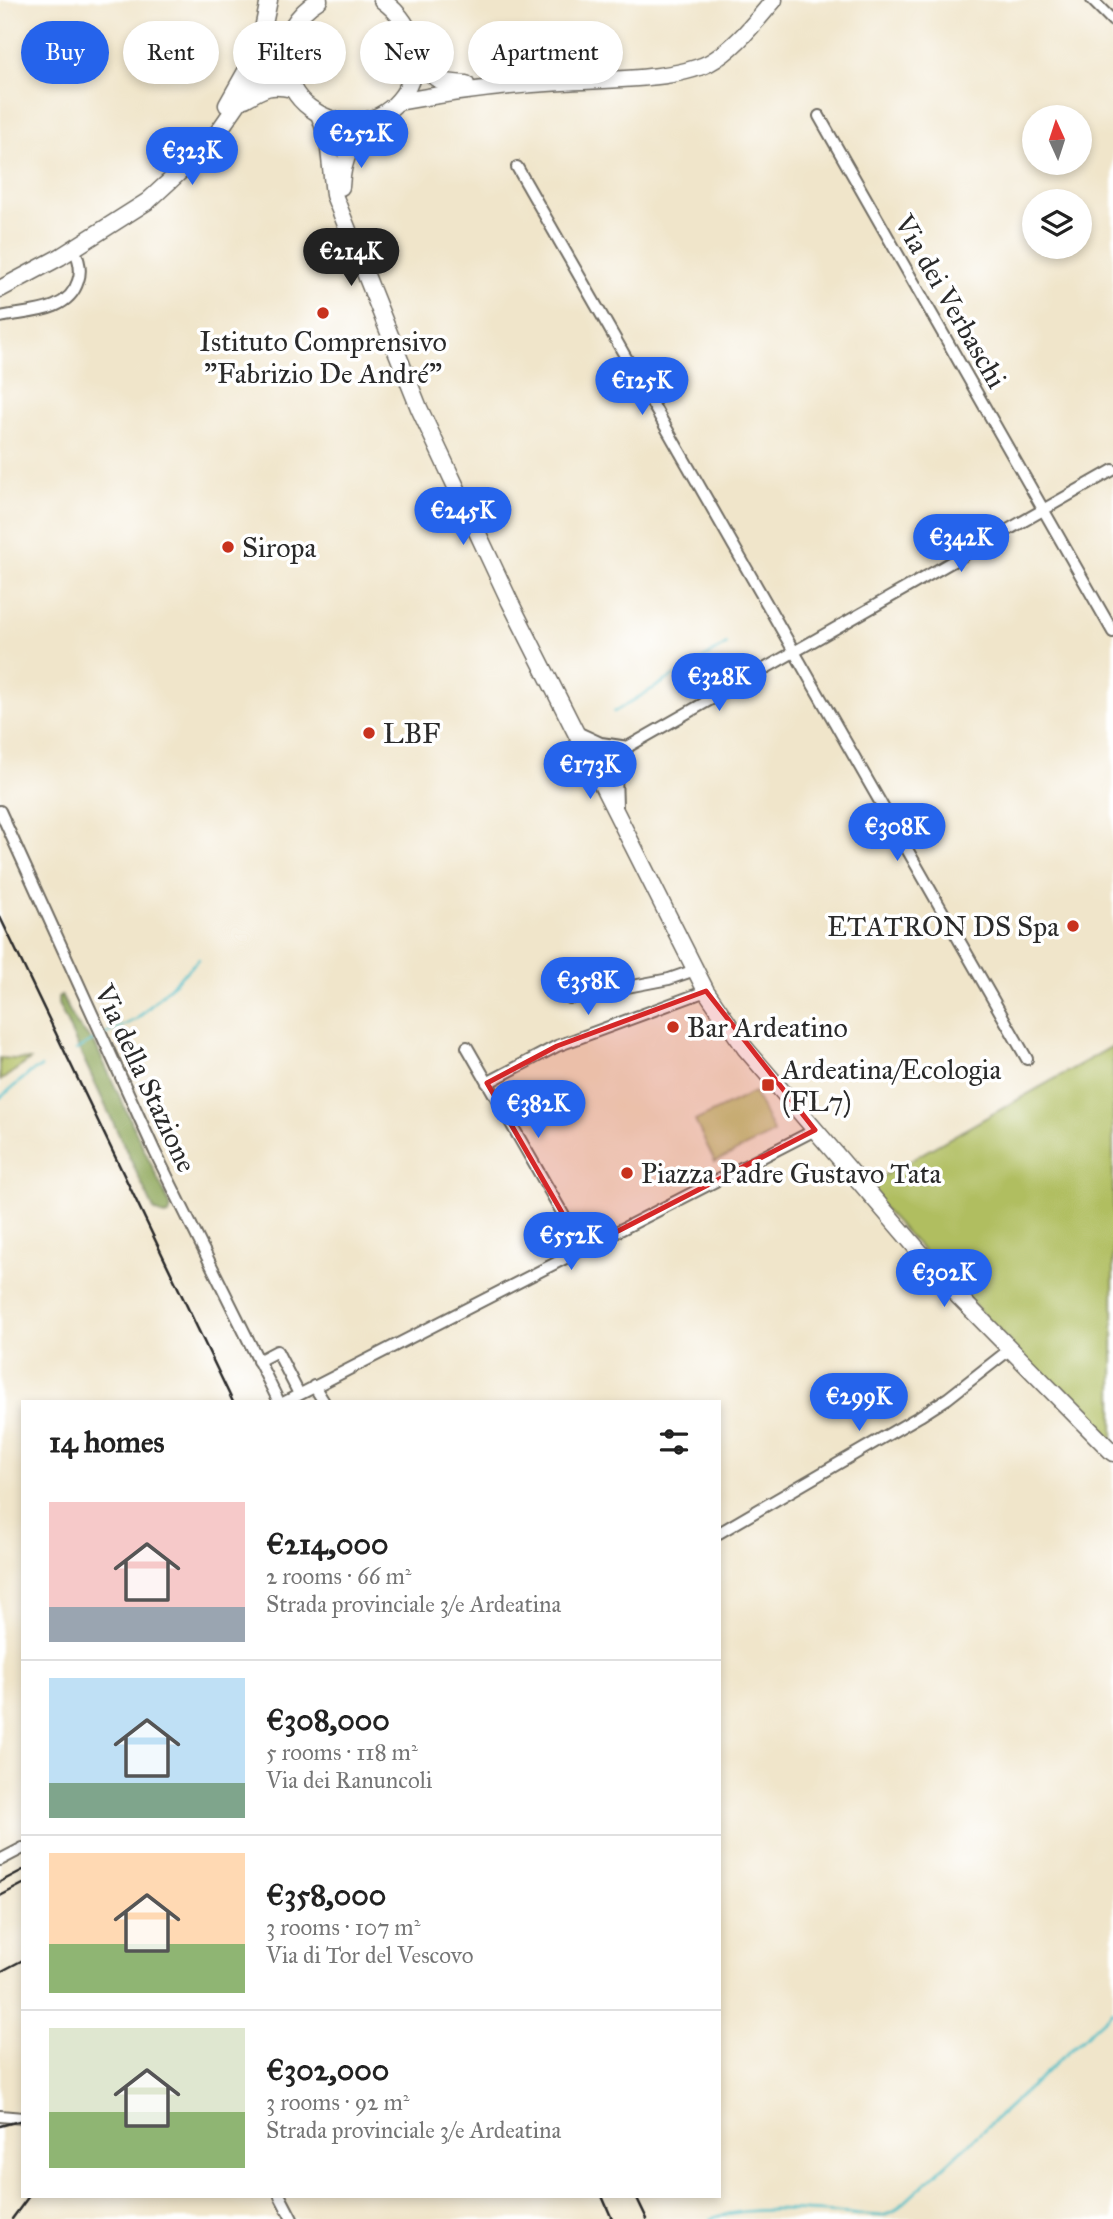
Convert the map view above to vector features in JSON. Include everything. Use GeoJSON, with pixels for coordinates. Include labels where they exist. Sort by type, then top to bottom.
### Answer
{"type":"FeatureCollection","features":[{"type":"Feature","properties":{"kind":"main road"},"geometry":{"type":"LineString","coordinates":[[209,145],[219,120],[249,66],[263,29],[269,0]]}},
{"type":"Feature","properties":{"kind":"main road"},"geometry":{"type":"LineString","coordinates":[[294,0],[296,21]]}},
{"type":"Feature","properties":{"kind":"main road"},"geometry":{"type":"LineString","coordinates":[[296,21],[319,0]]}},
{"type":"Feature","properties":{"kind":"main road"},"geometry":{"type":"LineString","coordinates":[[382,0],[396,10],[405,21]]}},
{"type":"Feature","properties":{"kind":"main road"},"geometry":{"type":"LineString","coordinates":[[398,102],[497,86],[664,75],[698,68],[726,51],[774,0]]}},
{"type":"Feature","properties":{"kind":"main road"},"geometry":{"type":"LineString","coordinates":[[454,83],[497,86]]}},
{"type":"Feature","properties":{"kind":"main road"},"geometry":{"type":"LineString","coordinates":[[0,289],[74,249],[148,201],[209,145],[252,84]]}},
{"type":"Feature","properties":{"kind":"main road"},"geometry":{"type":"LineString","coordinates":[[291,84],[305,104],[319,114],[345,122],[372,119],[386,112],[398,102],[409,84]]}},
{"type":"Feature","properties":{"kind":"main road"},"geometry":{"type":"LineString","coordinates":[[240,102],[266,86],[293,89]]}},
{"type":"Feature","properties":{"kind":"main road"},"geometry":{"type":"LineString","coordinates":[[319,114],[328,140],[334,195],[342,218],[449,477],[706,991],[745,1048],[955,1293],[1009,1350],[1111,1446]]}},
{"type":"Feature","properties":{"kind":"main road"},"geometry":{"type":"LineString","coordinates":[[342,218],[342,174],[346,156],[361,131],[372,119]]}},
{"type":"Feature","properties":{"kind":"street"},"geometry":{"type":"LineString","coordinates":[[1092,0],[1113,21]]}},
{"type":"Feature","properties":{"kind":"street","name":"Via dei Verbaschi"},"geometry":{"type":"LineString","coordinates":[[819,116],[1113,632]]}},
{"type":"Feature","properties":{"kind":"street"},"geometry":{"type":"LineString","coordinates":[[517,167],[1027,1059]]}},
{"type":"Feature","properties":{"kind":"street"},"geometry":{"type":"LineString","coordinates":[[0,317],[41,310],[58,305],[68,298],[80,274],[74,249]]}},
{"type":"Feature","properties":{"kind":"street"},"geometry":{"type":"LineString","coordinates":[[594,766],[1113,470]]}},
{"type":"Feature","properties":{"kind":"street"},"geometry":{"type":"LineString","coordinates":[[575,731],[601,743],[628,747]]}},
{"type":"Feature","properties":{"kind":"street"},"geometry":{"type":"LineString","coordinates":[[619,819],[615,774],[628,747]]}},
{"type":"Feature","properties":{"kind":"street","name":"Via della Stazione"},"geometry":{"type":"LineString","coordinates":[[0,811],[159,1161],[278,1400]]}},
{"type":"Feature","properties":{"kind":"street"},"geometry":{"type":"LineString","coordinates":[[570,998],[669,979],[695,970]]}},
{"type":"Feature","properties":{"kind":"street"},"geometry":{"type":"LineString","coordinates":[[487,1083],[565,1043],[706,991]]}},
{"type":"Feature","properties":{"kind":"street"},"geometry":{"type":"LineString","coordinates":[[467,1047],[583,1249]]}},
{"type":"Feature","properties":{"kind":"street"},"geometry":{"type":"LineString","coordinates":[[288,1400],[815,1130]]}},
{"type":"Feature","properties":{"kind":"street"},"geometry":{"type":"LineString","coordinates":[[721,1532],[920,1416],[948,1398],[1009,1350]]}},
{"type":"Feature","properties":{"kind":"street"},"geometry":{"type":"LineString","coordinates":[[258,1361],[277,1351],[299,1394]]}},
{"type":"Feature","properties":{"kind":"street"},"geometry":{"type":"LineString","coordinates":[[314,1386],[323,1400]]}},
{"type":"Feature","properties":{"kind":"street"},"geometry":{"type":"LineString","coordinates":[[0,1860],[21,1849]]}},
{"type":"Feature","properties":{"kind":"street"},"geometry":{"type":"LineString","coordinates":[[0,2116],[21,2118]]}},
{"type":"Feature","properties":{"kind":"street"},"geometry":{"type":"LineString","coordinates":[[281,2198],[292,2219]]}},
{"type":"Feature","properties":{"kind":"highlighted area"},"geometry":{"type":"Polygon","coordinates":[[[706,991],[815,1130],[583,1249],[487,1083],[557,1046],[706,991]]]}},
{"type":"Feature","properties":{"kind":"green space"},"geometry":{"type":"Polygon","coordinates":[[[61,995],[76,1023],[96,1046],[171,1207],[169,1215],[164,1216],[154,1210],[58,1004],[58,997],[61,995]]]}},
{"type":"Feature","properties":{"kind":"green space"},"geometry":{"type":"Polygon","coordinates":[[[1113,1046],[1113,1453],[863,1187],[1113,1046]]]}},
{"type":"Feature","properties":{"kind":"green space"},"geometry":{"type":"Polygon","coordinates":[[[0,1058],[30,1060],[0,1081],[0,1058]]]}},
{"type":"Feature","properties":{"kind":"green space"},"geometry":{"type":"Polygon","coordinates":[[[754,1092],[774,1133],[715,1162],[695,1121],[754,1092]]]}},
{"type":"Feature","properties":{"kind":"waterway"},"geometry":{"type":"LineString","coordinates":[[614,712],[727,644]]}},
{"type":"Feature","properties":{"kind":"waterway"},"geometry":{"type":"LineString","coordinates":[[104,1035],[137,1019],[199,959]]}},
{"type":"Feature","properties":{"kind":"waterway"},"geometry":{"type":"LineString","coordinates":[[76,1050],[98,1038]]}},
{"type":"Feature","properties":{"kind":"waterway"},"geometry":{"type":"LineString","coordinates":[[0,1098],[41,1067]]}},
{"type":"Feature","properties":{"kind":"waterway"},"geometry":{"type":"LineString","coordinates":[[711,2219],[729,2214],[771,2210],[882,2216],[894,2212],[1113,2011]]}},
{"type":"Feature","properties":{"kind":"railway"},"geometry":{"type":"LineString","coordinates":[[0,917],[232,1400]]}},
{"type":"Feature","properties":{"kind":"railway"},"geometry":{"type":"LineString","coordinates":[[0,1882],[21,1871]]}},
{"type":"Feature","properties":{"kind":"railway"},"geometry":{"type":"LineString","coordinates":[[0,1896],[21,1885]]}},
{"type":"Feature","properties":{"kind":"railway"},"geometry":{"type":"LineString","coordinates":[[0,1972],[21,1961]]}},
{"type":"Feature","properties":{"kind":"railway"},"geometry":{"type":"LineString","coordinates":[[0,2126],[21,2121]]}},
{"type":"Feature","properties":{"kind":"railway"},"geometry":{"type":"LineString","coordinates":[[12,2219],[28,2198]]}},
{"type":"Feature","properties":{"kind":"railway"},"geometry":{"type":"LineString","coordinates":[[603,2198],[612,2219]]}},
{"type":"Feature","properties":{"kind":"railway"},"geometry":{"type":"LineString","coordinates":[[637,2198],[647,2219]]}},
{"type":"Feature","properties":{"kind":"place","name":"Istituto Comprensivo \"Fabrizio De André\""},"geometry":{"type":"Point","coordinates":[323,313]}},
{"type":"Feature","properties":{"kind":"place","name":"Siropa"},"geometry":{"type":"Point","coordinates":[228,547]}},
{"type":"Feature","properties":{"kind":"place","name":"LBF"},"geometry":{"type":"Point","coordinates":[369,733]}},
{"type":"Feature","properties":{"kind":"place","name":"ETATRON DS Spa"},"geometry":{"type":"Point","coordinates":[1073,926]}},
{"type":"Feature","properties":{"kind":"place","name":"Bar Ardeatino"},"geometry":{"type":"Point","coordinates":[673,1027]}},
{"type":"Feature","properties":{"kind":"place","name":"Ardeatina/Ecologia (FL7)"},"geometry":{"type":"Point","coordinates":[768,1085]}},
{"type":"Feature","properties":{"kind":"place","name":"Piazza Padre Gustavo Tata"},"geometry":{"type":"Point","coordinates":[627,1173]}}]}
